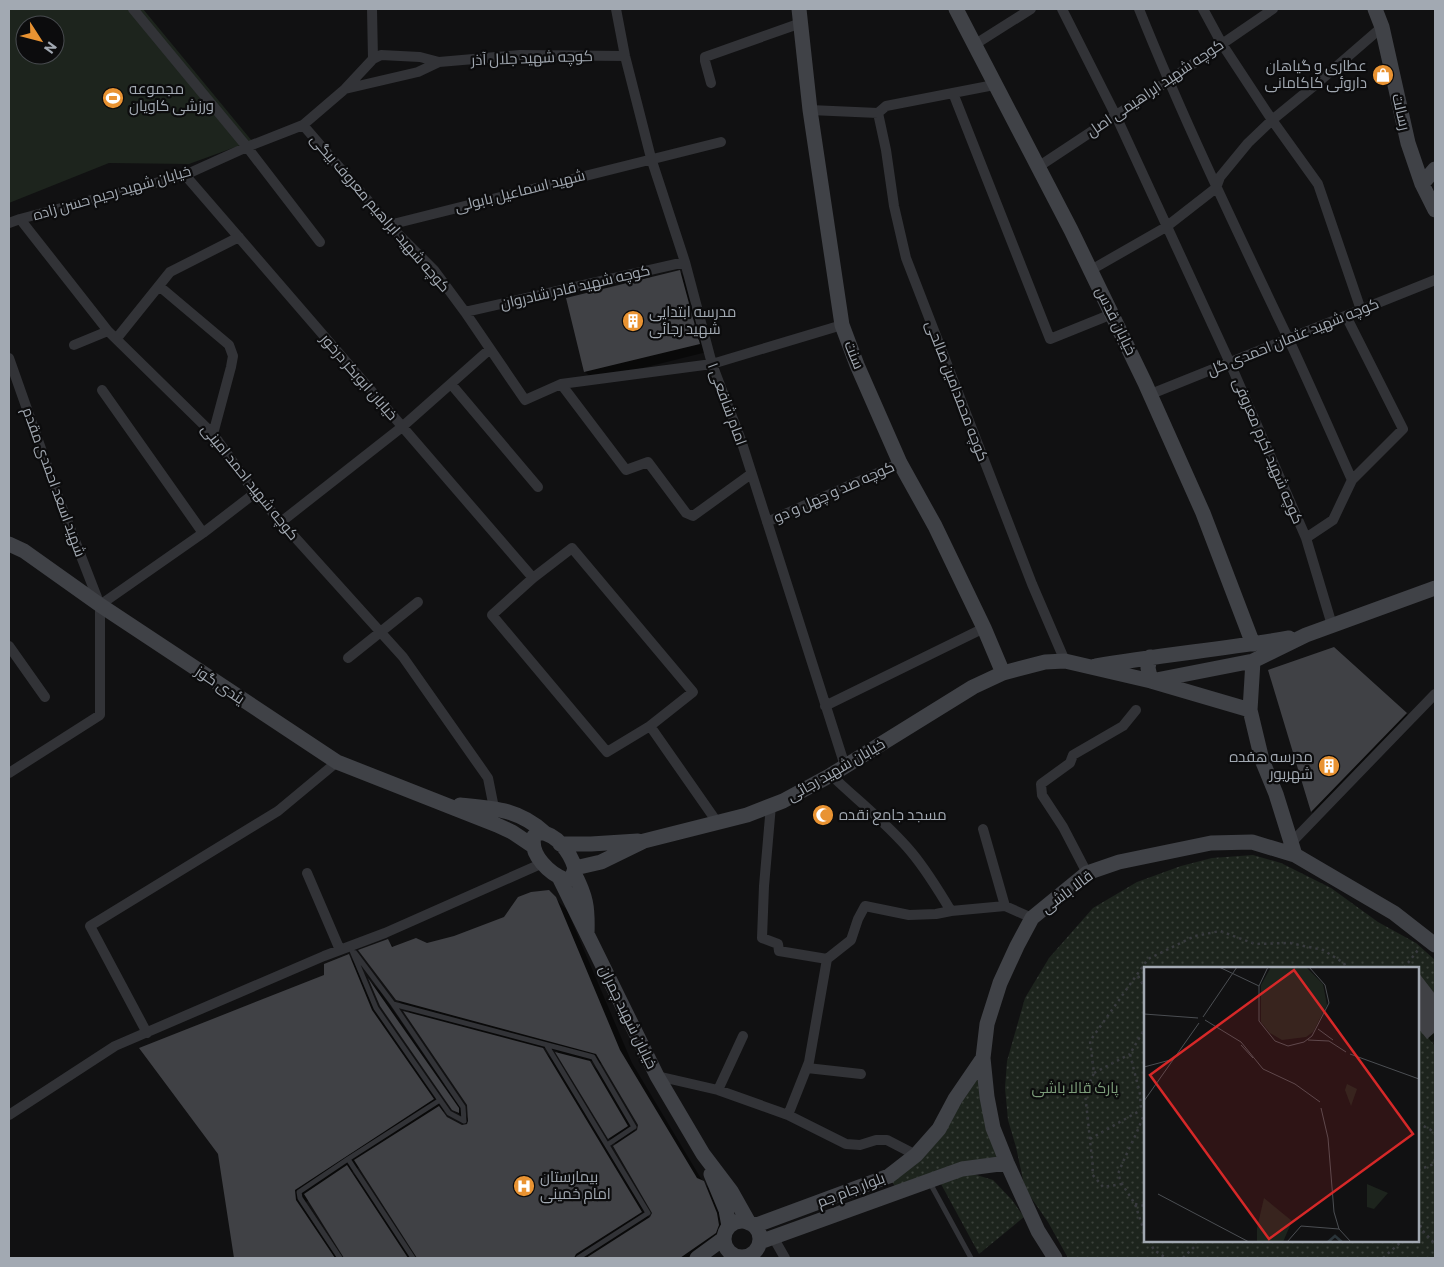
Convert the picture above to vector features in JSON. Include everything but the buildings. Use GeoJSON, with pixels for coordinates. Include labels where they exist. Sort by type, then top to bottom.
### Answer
{"type":"FeatureCollection","features":[{"type":"Feature","properties":{"kind":"main road","name":"خیابان قدس"},"geometry":{"type":"LineString","coordinates":[[956,9],[1091,270],[1151,394],[1203,513],[1253,644]]}},
{"type":"Feature","properties":{"kind":"main road","name":"رسالت"},"geometry":{"type":"LineString","coordinates":[[1375,9],[1382,27],[1408,143],[1422,184],[1435,208]]}},
{"type":"Feature","properties":{"kind":"main road","name":"سنت"},"geometry":{"type":"LineString","coordinates":[[800,16],[810,110],[842,325],[900,463],[935,526],[984,628],[1003,673]]}},
{"type":"Feature","properties":{"kind":"main road"},"geometry":{"type":"LineString","coordinates":[[1422,184],[1435,169]]}},
{"type":"Feature","properties":{"kind":"main road","name":"یئدی گوز"},"geometry":{"type":"LineString","coordinates":[[9,544],[24,551],[100,605],[337,762],[512,832],[533,846]]}},
{"type":"Feature","properties":{"kind":"main road"},"geometry":{"type":"LineString","coordinates":[[1306,635],[1435,588]]}},
{"type":"Feature","properties":{"kind":"main road","name":"خیابان شهید رجائی"},"geometry":{"type":"LineString","coordinates":[[1090,667],[1306,635]]}},
{"type":"Feature","properties":{"kind":"main road","name":"خیابان شهید رجائی"},"geometry":{"type":"LineString","coordinates":[[559,877],[566,880],[569,879],[574,870],[601,862],[644,841],[747,815],[783,801],[831,775],[973,687],[1003,673],[1045,662],[1065,661],[1152,681],[1253,661],[1306,635]]}},
{"type":"Feature","properties":{"kind":"main road"},"geometry":{"type":"LineString","coordinates":[[1150,657],[1148,668],[1152,681],[1250,710]]}},
{"type":"Feature","properties":{"kind":"main road"},"geometry":{"type":"LineString","coordinates":[[1253,661],[1250,710],[1262,760],[1276,794],[1293,849]]}},
{"type":"Feature","properties":{"kind":"main road"},"geometry":{"type":"LineString","coordinates":[[443,804],[494,808],[518,814],[535,823],[560,844],[570,856],[586,901],[588,934]]}},
{"type":"Feature","properties":{"kind":"main road"},"geometry":{"type":"LineString","coordinates":[[545,832],[536,834],[533,846],[543,863],[553,874],[559,877]]}},
{"type":"Feature","properties":{"kind":"main road"},"geometry":{"type":"LineString","coordinates":[[560,844],[644,841]]}},
{"type":"Feature","properties":{"kind":"main road","name":"قالا باشی"},"geometry":{"type":"LineString","coordinates":[[1055,1258],[1038,1231],[993,1128],[987,1097],[983,1058],[987,1024],[1000,983],[1032,918],[1087,873],[1119,862],[1211,843],[1252,842],[1293,849],[1394,913],[1432,940]]}},
{"type":"Feature","properties":{"kind":"main road","name":"خیابان شهید چمران"},"geometry":{"type":"LineString","coordinates":[[559,877],[657,1076],[703,1154],[731,1191],[752,1224]]}},
{"type":"Feature","properties":{"kind":"main road","name":"بلوار جام جم"},"geometry":{"type":"LineString","coordinates":[[752,1224],[889,1176],[916,1155],[939,1129],[955,1099],[983,1058]]}},
{"type":"Feature","properties":{"kind":"main road","name":"خیابان شهید چمران"},"geometry":{"type":"LineString","coordinates":[[703,1154],[726,1210],[726,1232]]}},
{"type":"Feature","properties":{"kind":"main road","name":"بلوار جام جم"},"geometry":{"type":"LineString","coordinates":[[763,1246],[929,1180],[962,1169],[1007,1163]]}},
{"type":"Feature","properties":{"kind":"main road"},"geometry":{"type":"LineString","coordinates":[[696,1258],[726,1232],[739,1221],[752,1224],[758,1231],[763,1246],[749,1256],[743,1258],[732,1257],[727,1250],[726,1232]]}},
{"type":"Feature","properties":{"kind":"street"},"geometry":{"type":"LineString","coordinates":[[133,9],[247,147],[320,242]]}},
{"type":"Feature","properties":{"kind":"street"},"geometry":{"type":"LineString","coordinates":[[372,9],[373,59]]}},
{"type":"Feature","properties":{"kind":"street","name":"امام شافعی ۱"},"geometry":{"type":"LineString","coordinates":[[616,9],[625,56],[651,158],[685,262],[712,364],[740,440],[845,766]]}},
{"type":"Feature","properties":{"kind":"street"},"geometry":{"type":"LineString","coordinates":[[974,45],[1031,9]]}},
{"type":"Feature","properties":{"kind":"street","name":"کوچه شهید اکرم معروفی"},"geometry":{"type":"LineString","coordinates":[[1062,9],[1116,116],[1230,363],[1306,538],[1332,625]]}},
{"type":"Feature","properties":{"kind":"street"},"geometry":{"type":"LineString","coordinates":[[1139,9],[1168,81],[1216,188],[1289,340],[1352,480]]}},
{"type":"Feature","properties":{"kind":"street"},"geometry":{"type":"LineString","coordinates":[[1203,9],[1222,44],[1272,120],[1318,184],[1361,310]]}},
{"type":"Feature","properties":{"kind":"street","name":"کوچه شهید ابراهیمی اصل"},"geometry":{"type":"LineString","coordinates":[[1038,168],[1271,9]]}},
{"type":"Feature","properties":{"kind":"street"},"geometry":{"type":"LineString","coordinates":[[711,83],[705,57],[800,16]]}},
{"type":"Feature","properties":{"kind":"street"},"geometry":{"type":"LineString","coordinates":[[1091,270],[1166,227],[1216,188],[1220,177],[1248,143],[1272,120],[1382,27]]}},
{"type":"Feature","properties":{"kind":"street"},"geometry":{"type":"LineString","coordinates":[[373,59],[381,54],[396,54],[439,62]]}},
{"type":"Feature","properties":{"kind":"street","name":"کوچه شهید جلال آذر"},"geometry":{"type":"LineString","coordinates":[[439,62],[520,55],[625,56]]}},
{"type":"Feature","properties":{"kind":"street","name":"خیابان شهید رحیم حسن زاده"},"geometry":{"type":"LineString","coordinates":[[9,223],[185,175],[247,147],[303,125],[345,89],[373,59]]}},
{"type":"Feature","properties":{"kind":"street"},"geometry":{"type":"LineString","coordinates":[[345,89],[418,72],[439,62]]}},
{"type":"Feature","properties":{"kind":"street"},"geometry":{"type":"LineString","coordinates":[[810,110],[878,112],[886,106],[994,85]]}},
{"type":"Feature","properties":{"kind":"street"},"geometry":{"type":"LineString","coordinates":[[953,93],[1050,339],[1112,314]]}},
{"type":"Feature","properties":{"kind":"street","name":"کوچه محمدامین صالحی"},"geometry":{"type":"LineString","coordinates":[[878,112],[894,206],[906,258],[1032,584],[1065,661]]}},
{"type":"Feature","properties":{"kind":"street","name":"کوچه شهید ابراهیم معروف بیگی"},"geometry":{"type":"LineString","coordinates":[[303,125],[389,225],[434,270],[525,400],[561,384]]}},
{"type":"Feature","properties":{"kind":"street","name":"شهید اسماعیل بابولی"},"geometry":{"type":"LineString","coordinates":[[389,225],[721,142]]}},
{"type":"Feature","properties":{"kind":"street","name":"خیابان ابوبکر درخور"},"geometry":{"type":"LineString","coordinates":[[185,175],[533,578]]}},
{"type":"Feature","properties":{"kind":"street","name":"کوچه شهید احمد امینی"},"geometry":{"type":"LineString","coordinates":[[20,219],[108,331],[213,434],[255,493],[403,656],[488,778],[494,808]]}},
{"type":"Feature","properties":{"kind":"street"},"geometry":{"type":"LineString","coordinates":[[117,338],[170,272],[239,237]]}},
{"type":"Feature","properties":{"kind":"street","name":"کوچه شهید قادر شادروان"},"geometry":{"type":"LineString","coordinates":[[465,312],[685,262]]}},
{"type":"Feature","properties":{"kind":"street","name":"کوچه شهید عثمان احمدی گل"},"geometry":{"type":"LineString","coordinates":[[1151,394],[1435,280]]}},
{"type":"Feature","properties":{"kind":"street"},"geometry":{"type":"LineString","coordinates":[[160,286],[229,345],[233,356],[213,434]]}},
{"type":"Feature","properties":{"kind":"street"},"geometry":{"type":"LineString","coordinates":[[1306,538],[1333,520],[1352,480],[1403,429],[1346,316]]}},
{"type":"Feature","properties":{"kind":"street"},"geometry":{"type":"LineString","coordinates":[[751,474],[693,516],[686,513],[648,462],[626,470],[561,384],[712,364],[842,325]]}},
{"type":"Feature","properties":{"kind":"street"},"geometry":{"type":"LineString","coordinates":[[74,345],[108,331]]}},
{"type":"Feature","properties":{"kind":"street"},"geometry":{"type":"LineString","coordinates":[[281,522],[402,427],[490,349]]}},
{"type":"Feature","properties":{"kind":"street","name":"شهید اسعد احمدی مقدم"},"geometry":{"type":"LineString","coordinates":[[9,358],[58,497],[100,605]]}},
{"type":"Feature","properties":{"kind":"street"},"geometry":{"type":"LineString","coordinates":[[451,384],[538,487]]}},
{"type":"Feature","properties":{"kind":"street"},"geometry":{"type":"LineString","coordinates":[[102,390],[203,533]]}},
{"type":"Feature","properties":{"kind":"street","name":"کوچه صد و چهل و دو"},"geometry":{"type":"LineString","coordinates":[[767,522],[900,463]]}},
{"type":"Feature","properties":{"kind":"street"},"geometry":{"type":"LineString","coordinates":[[9,773],[100,715],[100,605],[203,533],[255,493]]}},
{"type":"Feature","properties":{"kind":"street"},"geometry":{"type":"LineString","coordinates":[[572,548],[693,692],[650,726],[607,752],[492,615],[533,578],[572,548]]}},
{"type":"Feature","properties":{"kind":"street"},"geometry":{"type":"LineString","coordinates":[[348,658],[418,602]]}},
{"type":"Feature","properties":{"kind":"street"},"geometry":{"type":"LineString","coordinates":[[825,706],[984,628]]}},
{"type":"Feature","properties":{"kind":"street"},"geometry":{"type":"LineString","coordinates":[[9,646],[45,697]]}},
{"type":"Feature","properties":{"kind":"street"},"geometry":{"type":"LineString","coordinates":[[1293,849],[1435,694]]}},
{"type":"Feature","properties":{"kind":"street"},"geometry":{"type":"LineString","coordinates":[[1087,873],[1063,827],[1042,795],[1041,784],[1070,763],[1073,754],[1123,726],[1136,710]]}},
{"type":"Feature","properties":{"kind":"street"},"geometry":{"type":"LineString","coordinates":[[650,726],[717,822]]}},
{"type":"Feature","properties":{"kind":"street"},"geometry":{"type":"LineString","coordinates":[[146,1033],[90,926],[278,811],[337,762]]}},
{"type":"Feature","properties":{"kind":"street"},"geometry":{"type":"LineString","coordinates":[[831,775],[890,829],[912,853],[932,879],[951,911]]}},
{"type":"Feature","properties":{"kind":"street"},"geometry":{"type":"LineString","coordinates":[[771,805],[764,886],[762,938],[778,944],[779,951],[827,959]]}},
{"type":"Feature","properties":{"kind":"street"},"geometry":{"type":"LineString","coordinates":[[984,830],[1004,906]]}},
{"type":"Feature","properties":{"kind":"street"},"geometry":{"type":"LineString","coordinates":[[9,1115],[115,1046],[340,950],[385,933],[543,863]]}},
{"type":"Feature","properties":{"kind":"street"},"geometry":{"type":"LineString","coordinates":[[307,873],[340,950]]}},
{"type":"Feature","properties":{"kind":"street"},"geometry":{"type":"LineString","coordinates":[[788,1115],[806,1068],[827,959],[852,940],[858,919],[865,906],[909,915],[936,914],[1004,906],[1032,918]]}},
{"type":"Feature","properties":{"kind":"street"},"geometry":{"type":"LineString","coordinates":[[718,1090],[743,1036]]}},
{"type":"Feature","properties":{"kind":"street"},"geometry":{"type":"LineString","coordinates":[[806,1068],[861,1074]]}},
{"type":"Feature","properties":{"kind":"street"},"geometry":{"type":"LineString","coordinates":[[657,1076],[718,1090],[788,1115],[846,1144],[860,1145],[876,1140],[887,1140],[916,1155]]}},
{"type":"Feature","properties":{"kind":"street"},"geometry":{"type":"LineString","coordinates":[[763,1246],[785,1258]]}},
{"type":"Feature","properties":{"kind":"lane"},"geometry":{"type":"LineString","coordinates":[[350,946],[393,1004],[463,1107],[464,1121],[449,1112],[376,1008],[350,946]]}},
{"type":"Feature","properties":{"kind":"lane"},"geometry":{"type":"LineString","coordinates":[[393,1004],[592,1057],[634,1127],[607,1145]]}},
{"type":"Feature","properties":{"kind":"lane"},"geometry":{"type":"LineString","coordinates":[[547,1046],[648,1213],[578,1258]]}},
{"type":"Feature","properties":{"kind":"lane"},"geometry":{"type":"LineString","coordinates":[[340,1258],[300,1198],[299,1192],[440,1100]]}},
{"type":"Feature","properties":{"kind":"lane"},"geometry":{"type":"LineString","coordinates":[[348,1159],[413,1258]]}},
{"type":"Feature","properties":{"kind":"lane"},"geometry":{"type":"LineString","coordinates":[[929,1180],[972,1258]]}},
{"type":"Feature","properties":{"kind":"path"},"geometry":{"type":"LineString","coordinates":[[1122,1184],[1102,1187],[1092,1174],[1086,1093],[1094,1073],[1090,1041],[1138,976],[1148,959],[1195,936],[1220,931],[1255,944],[1290,943],[1323,950],[1344,963],[1346,967]]}},
{"type":"Feature","properties":{"kind":"path"},"geometry":{"type":"LineString","coordinates":[[1405,967],[1432,940]]}},
{"type":"Feature","properties":{"kind":"path"},"geometry":{"type":"LineString","coordinates":[[1138,976],[1144,986]]}},
{"type":"Feature","properties":{"kind":"path"},"geometry":{"type":"LineString","coordinates":[[1094,1073],[1130,1054],[1144,1030]]}},
{"type":"Feature","properties":{"kind":"path"},"geometry":{"type":"LineString","coordinates":[[1130,1054],[1140,1094],[1140,1110]]}},
{"type":"Feature","properties":{"kind":"path"},"geometry":{"type":"LineString","coordinates":[[1090,1139],[1140,1110],[1144,1111]]}},
{"type":"Feature","properties":{"kind":"path"},"geometry":{"type":"LineString","coordinates":[[1144,1114],[1118,1174],[1135,1204],[1144,1231]]}},
{"type":"Feature","properties":{"kind":"path"},"geometry":{"type":"LineString","coordinates":[[1419,1124],[1435,1134]]}},
{"type":"Feature","properties":{"kind":"path"},"geometry":{"type":"LineString","coordinates":[[1419,1170],[1435,1165],[1435,1159]]}},
{"type":"Feature","properties":{"kind":"path"},"geometry":{"type":"LineString","coordinates":[[1135,1204],[1144,1206]]}},
{"type":"Feature","properties":{"kind":"path"},"geometry":{"type":"LineString","coordinates":[[1419,1222],[1422,1230],[1435,1244]]}},
{"type":"Feature","properties":{"kind":"path"},"geometry":{"type":"LineString","coordinates":[[1150,1242],[1154,1250],[1166,1258]]}},
{"type":"Feature","properties":{"kind":"path"},"geometry":{"type":"LineString","coordinates":[[1182,1258],[1195,1246],[1196,1242]]}},
{"type":"Feature","properties":{"kind":"path"},"geometry":{"type":"LineString","coordinates":[[1383,1258],[1401,1242]]}},
{"type":"Feature","properties":{"kind":"green space","name":"مجموعه ورزشی کاویان"},"geometry":{"type":"Polygon","coordinates":[[[9,9],[143,9],[252,141],[189,164],[109,163],[9,203],[9,9]]]}},
{"type":"Feature","properties":{"kind":"green space","name":"پارک قالا باشی"},"geometry":{"type":"Polygon","coordinates":[[[1253,855],[1281,863],[1331,888],[1378,922],[1416,943],[1435,960],[1435,1258],[1068,1258],[1048,1222],[1025,1189],[1008,1120],[1005,1088],[1007,1061],[1025,998],[1049,958],[1093,908],[1137,882],[1181,866],[1212,858],[1253,855]]]}},
{"type":"Feature","properties":{"kind":"green space"},"geometry":{"type":"Polygon","coordinates":[[[983,1058],[1007,1163],[898,1192],[889,1176],[916,1155],[983,1058]]]}},
{"type":"Feature","properties":{"kind":"green space"},"geometry":{"type":"Polygon","coordinates":[[[970,1173],[993,1180],[1012,1200],[1024,1217],[979,1254],[941,1184],[970,1173]]]}},
{"type":"Feature","properties":{"kind":"place","name":"عطاری و گیاهان داروئی کاکامانی"},"geometry":{"type":"Point","coordinates":[1383,75]}},
{"type":"Feature","properties":{"kind":"place","name":"مجموعه ورزشی کاویان"},"geometry":{"type":"Point","coordinates":[113,98]}},
{"type":"Feature","properties":{"kind":"place","name":"مدرسه ابتدایی شهید رجائی"},"geometry":{"type":"Point","coordinates":[633,321]}},
{"type":"Feature","properties":{"kind":"place","name":"مدرسه هفده شهریور"},"geometry":{"type":"Point","coordinates":[1329,766]}},
{"type":"Feature","properties":{"kind":"place","name":"مسجد جامع نقده"},"geometry":{"type":"Point","coordinates":[823,815]}},
{"type":"Feature","properties":{"kind":"place","name":"بیمارستان امام خمینی"},"geometry":{"type":"Point","coordinates":[524,1186]}}]}
